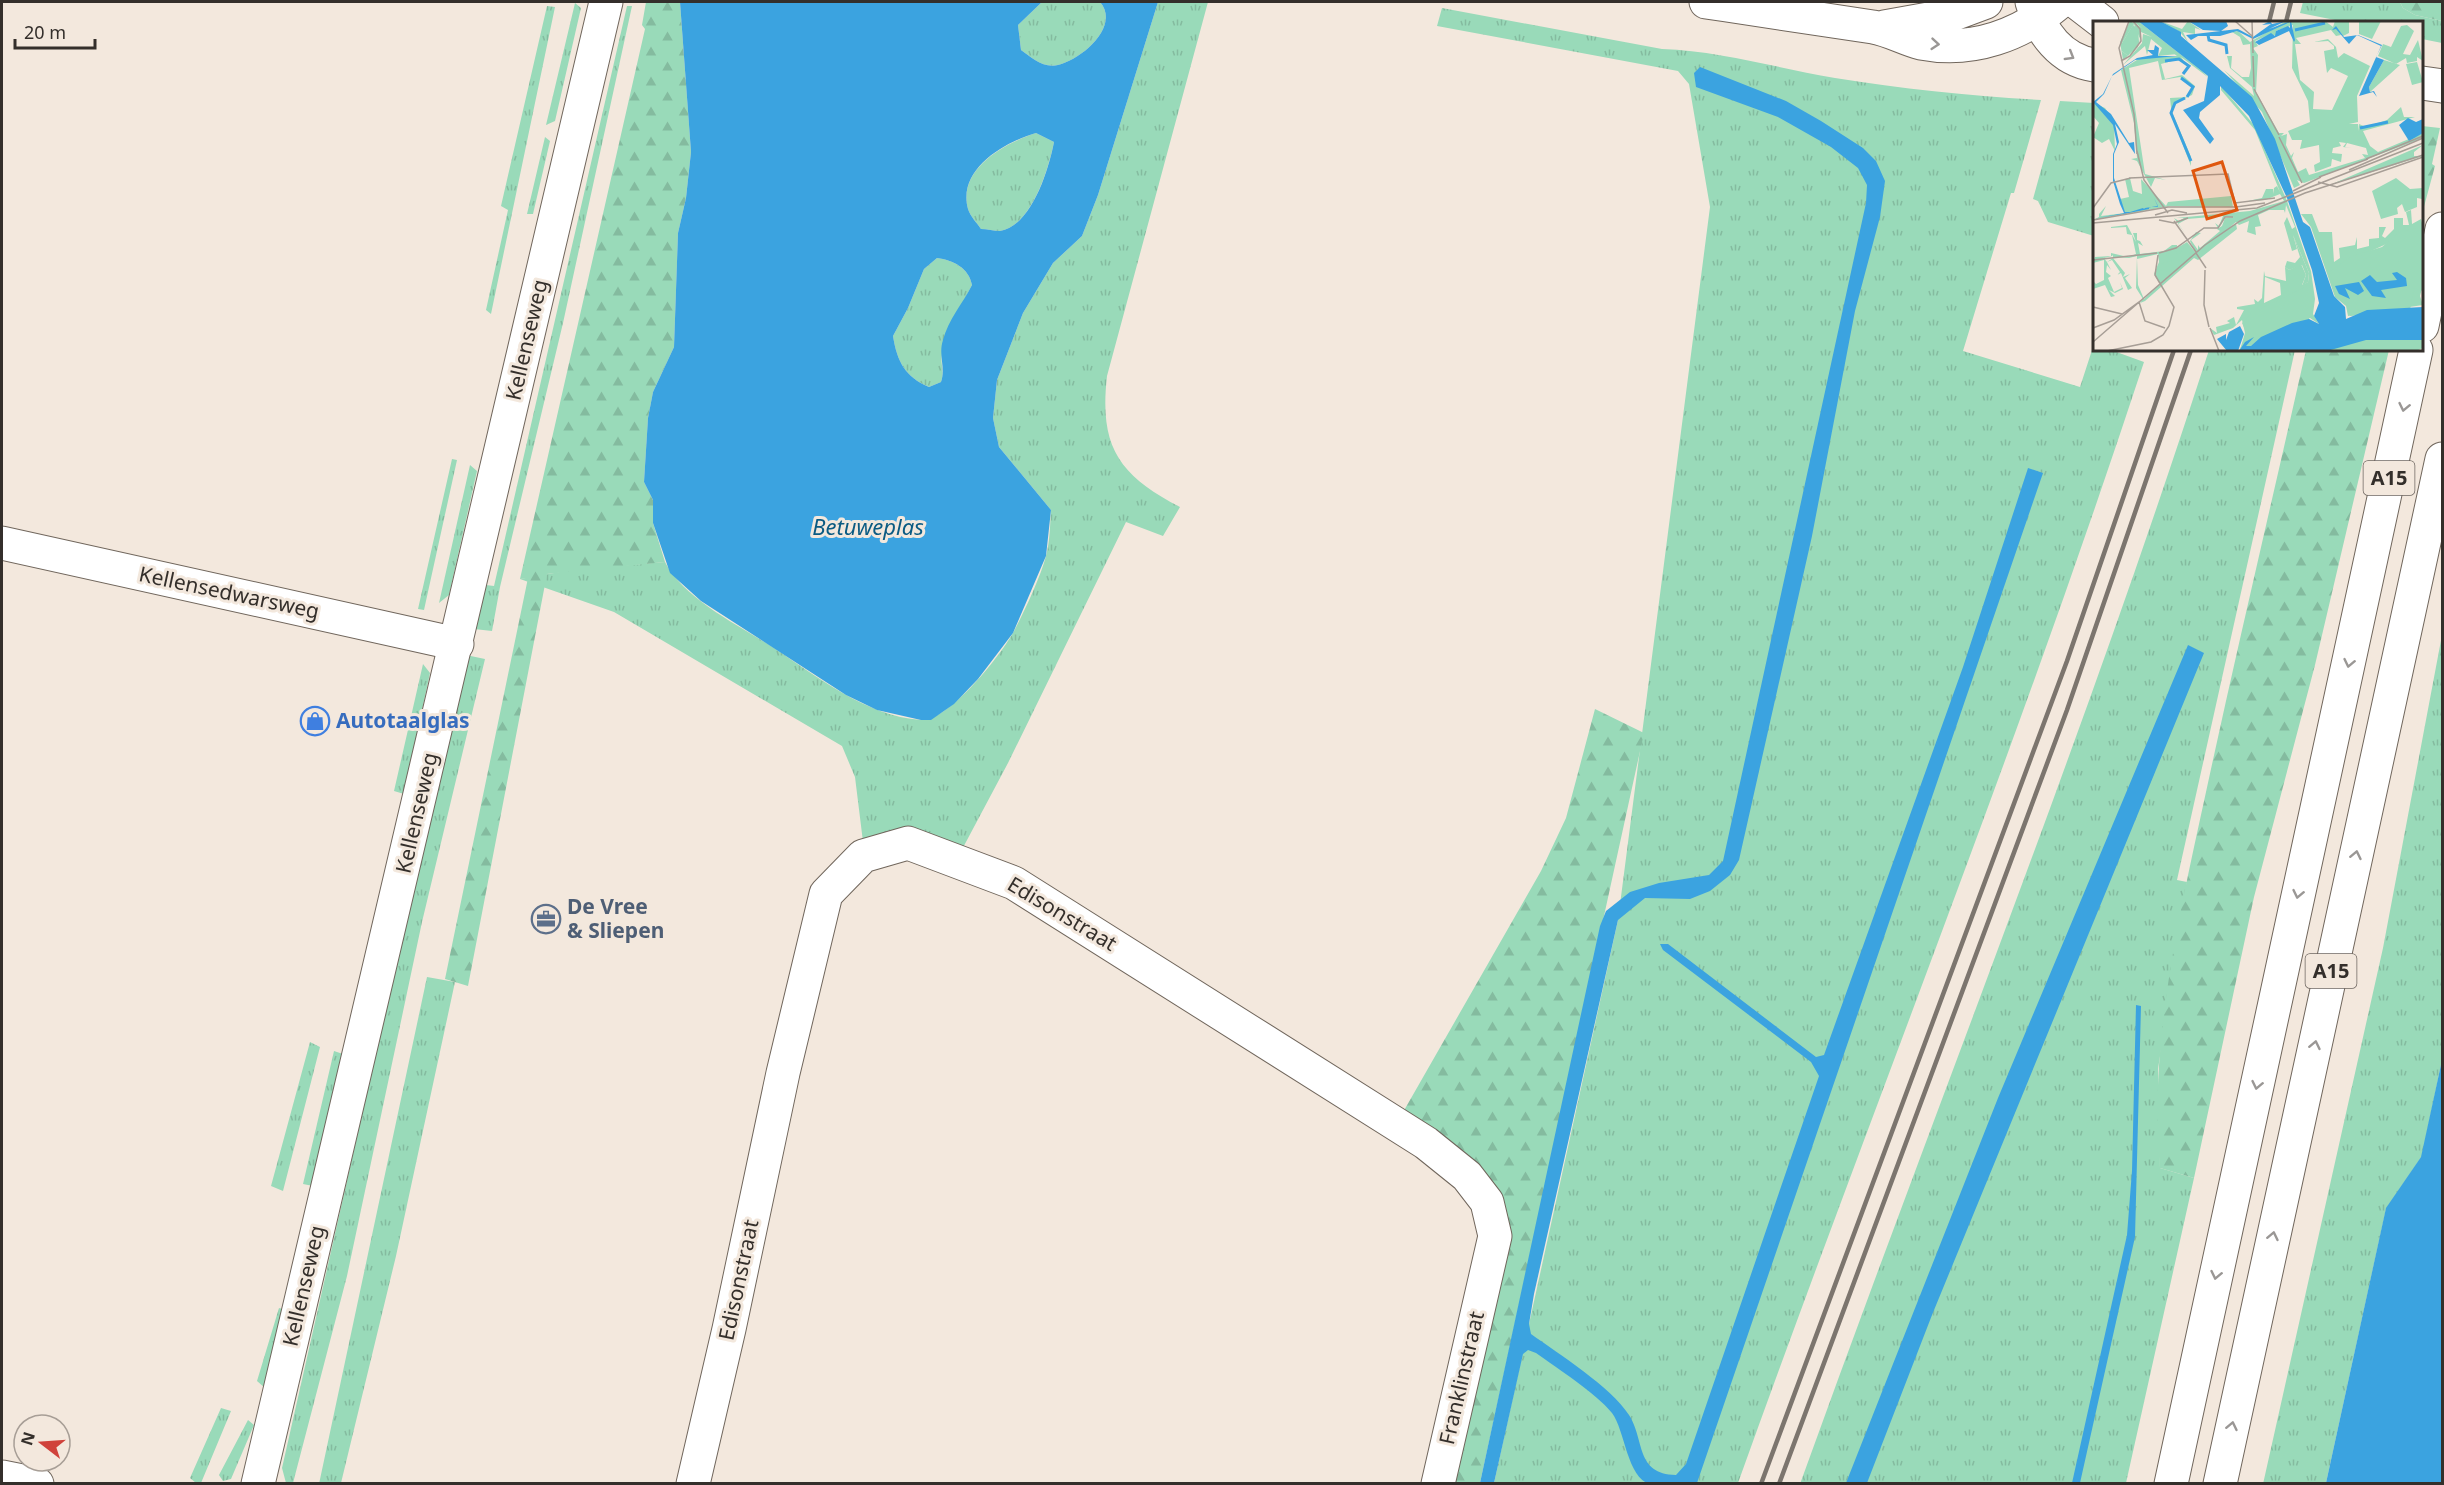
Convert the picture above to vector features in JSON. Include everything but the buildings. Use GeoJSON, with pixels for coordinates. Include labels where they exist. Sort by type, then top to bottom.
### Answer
{"type":"FeatureCollection","features":[{"type":"Feature","properties":{"kind":"main road","name":"Kellenseweg"},"geometry":{"type":"LineString","coordinates":[[258,1484],[606,2]]}},
{"type":"Feature","properties":{"kind":"main road"},"geometry":{"type":"LineString","coordinates":[[1706,2],[1879,28],[1922,43],[1962,45],[1998,40],[2043,8],[2061,51],[2071,58],[2093,65]]}},
{"type":"Feature","properties":{"kind":"main road"},"geometry":{"type":"LineString","coordinates":[[1879,28],[1951,15],[1986,2]]}},
{"type":"Feature","properties":{"kind":"main road"},"geometry":{"type":"LineString","coordinates":[[2076,2],[2101,21]]}},
{"type":"Feature","properties":{"kind":"main road"},"geometry":{"type":"LineString","coordinates":[[2423,82],[2442,86]]}},
{"type":"Feature","properties":{"kind":"main road"},"geometry":{"type":"LineString","coordinates":[[2423,317],[2442,229]]}},
{"type":"Feature","properties":{"kind":"main road","name":"A15"},"geometry":{"type":"LineString","coordinates":[[2169,1484],[2416,351]]}},
{"type":"Feature","properties":{"kind":"main road","name":"A15"},"geometry":{"type":"LineString","coordinates":[[2220,1484],[2442,459]]}},
{"type":"Feature","properties":{"kind":"main road","name":"Kellensedwarsweg"},"geometry":{"type":"LineString","coordinates":[[2,543],[457,644]]}},
{"type":"Feature","properties":{"kind":"main road","name":"Edisonstraat"},"geometry":{"type":"LineString","coordinates":[[693,1484],[729,1329],[783,1073],[826,894],[862,856],[908,843],[1014,883],[1426,1143],[1467,1176],[1487,1202],[1495,1236],[1486,1272]]}},
{"type":"Feature","properties":{"kind":"main road","name":"Franklinstraat"},"geometry":{"type":"LineString","coordinates":[[1438,1484],[1486,1272]]}},
{"type":"Feature","properties":{"kind":"main road"},"geometry":{"type":"LineString","coordinates":[[2,1477],[37,1484]]}},
{"type":"Feature","properties":{"kind":"green space"},"geometry":{"type":"Polygon","coordinates":[[[646,2],[680,2],[691,152],[686,198],[678,233],[674,347],[653,392],[648,418],[644,482],[653,500],[653,523],[665,562],[547,574],[468,986],[445,979],[528,578],[520,579],[645,29],[642,25],[646,2]]]}},
{"type":"Feature","properties":{"kind":"green space"},"geometry":{"type":"Polygon","coordinates":[[[1042,2],[1100,2],[1105,11],[1106,21],[1096,41],[1087,49],[1067,62],[1048,65],[1038,62],[1021,50],[1018,25],[1042,2]]]}},
{"type":"Feature","properties":{"kind":"green space"},"geometry":{"type":"Polygon","coordinates":[[[1158,2],[1208,2],[1107,376],[1105,401],[1110,440],[1118,456],[1128,470],[1142,483],[1180,507],[1163,536],[1126,522],[1008,763],[958,857],[864,850],[855,777],[842,746],[614,612],[520,579],[571,570],[665,562],[673,575],[712,610],[861,703],[900,717],[921,720],[932,718],[959,699],[1008,642],[1040,574],[1049,539],[1051,510],[999,447],[993,418],[997,380],[1023,313],[1053,263],[1082,236],[1098,195],[1158,2]]]}},
{"type":"Feature","properties":{"kind":"green space"},"geometry":{"type":"Polygon","coordinates":[[[2303,2],[2400,2],[2403,8],[2415,15],[2442,21],[2442,43],[2423,39],[2423,21],[2340,21],[2300,13],[2303,2]]]}},
{"type":"Feature","properties":{"kind":"green space"},"geometry":{"type":"Polygon","coordinates":[[[2400,2],[2442,2],[2442,21],[2415,15],[2403,8],[2400,2]]]}},
{"type":"Feature","properties":{"kind":"green space"},"geometry":{"type":"Polygon","coordinates":[[[575,3],[581,8],[555,121],[546,125],[575,3]]]}},
{"type":"Feature","properties":{"kind":"green space"},"geometry":{"type":"Polygon","coordinates":[[[547,6],[555,7],[491,314],[486,310],[508,210],[501,206],[547,6]]]}},
{"type":"Feature","properties":{"kind":"green space"},"geometry":{"type":"Polygon","coordinates":[[[627,6],[632,6],[563,323],[500,587],[492,631],[474,629],[486,585],[494,586],[627,6]]]}},
{"type":"Feature","properties":{"kind":"green space"},"geometry":{"type":"Polygon","coordinates":[[[1442,8],[1662,49],[1727,56],[1861,82],[1938,92],[2041,100],[2014,193],[2011,193],[1963,351],[2080,387],[2093,347],[2093,351],[2114,351],[2144,362],[2047,644],[1738,1483],[1494,1483],[1618,920],[1710,207],[1689,84],[1678,71],[1437,26],[1442,8]]]}},
{"type":"Feature","properties":{"kind":"green space"},"geometry":{"type":"Polygon","coordinates":[[[2060,101],[2093,103],[2093,236],[2048,222],[2038,201],[2033,199],[2060,101]]]}},
{"type":"Feature","properties":{"kind":"green space"},"geometry":{"type":"Polygon","coordinates":[[[2423,126],[2440,128],[2432,164],[2435,166],[2423,210],[2423,126]]]}},
{"type":"Feature","properties":{"kind":"green space"},"geometry":{"type":"Polygon","coordinates":[[[1036,133],[1054,142],[1043,180],[1030,207],[1011,227],[1000,231],[981,229],[968,209],[966,195],[970,182],[986,160],[998,151],[1036,133]]]}},
{"type":"Feature","properties":{"kind":"green space"},"geometry":{"type":"Polygon","coordinates":[[[545,137],[550,141],[533,214],[527,214],[545,137]]]}},
{"type":"Feature","properties":{"kind":"green space"},"geometry":{"type":"Polygon","coordinates":[[[937,258],[959,266],[968,274],[972,285],[945,344],[941,382],[929,387],[908,373],[897,353],[893,336],[908,308],[924,269],[937,258]]]}},
{"type":"Feature","properties":{"kind":"green space"},"geometry":{"type":"Polygon","coordinates":[[[2209,351],[2295,351],[2177,880],[2187,882],[2158,1069],[2160,1168],[2194,1178],[2126,1483],[1800,1484],[2061,777],[2162,493],[2209,351]]]}},
{"type":"Feature","properties":{"kind":"green space"},"geometry":{"type":"Polygon","coordinates":[[[2306,351],[2389,351],[2315,665],[2254,897],[2194,1178],[2160,1168],[2157,1122],[2158,1075],[2162,1027],[2177,932],[2230,681],[2306,351]]]}},
{"type":"Feature","properties":{"kind":"green space"},"geometry":{"type":"Polygon","coordinates":[[[452,459],[457,460],[424,610],[418,609],[452,459]]]}},
{"type":"Feature","properties":{"kind":"green space"},"geometry":{"type":"Polygon","coordinates":[[[470,465],[477,471],[449,595],[439,603],[470,465]]]}},
{"type":"Feature","properties":{"kind":"green space"},"geometry":{"type":"Polygon","coordinates":[[[2442,635],[2442,1060],[2422,1156],[2386,1209],[2326,1483],[2263,1484],[2383,948],[2442,635]]]}},
{"type":"Feature","properties":{"kind":"green space"},"geometry":{"type":"Polygon","coordinates":[[[466,655],[485,659],[422,922],[347,1276],[293,1483],[286,1483],[282,1468],[466,655]]]}},
{"type":"Feature","properties":{"kind":"green space"},"geometry":{"type":"Polygon","coordinates":[[[423,664],[430,673],[404,794],[394,791],[423,664]]]}},
{"type":"Feature","properties":{"kind":"green space"},"geometry":{"type":"Polygon","coordinates":[[[1595,709],[1644,733],[1480,1483],[1449,1483],[1504,1223],[1402,1114],[1541,871],[1566,818],[1595,709]]]}},
{"type":"Feature","properties":{"kind":"green space"},"geometry":{"type":"Polygon","coordinates":[[[427,977],[455,982],[396,1256],[341,1483],[319,1484],[427,977]]]}},
{"type":"Feature","properties":{"kind":"green space"},"geometry":{"type":"Polygon","coordinates":[[[310,1042],[320,1047],[283,1191],[271,1186],[310,1042]]]}},
{"type":"Feature","properties":{"kind":"green space"},"geometry":{"type":"Polygon","coordinates":[[[334,1051],[343,1054],[313,1186],[303,1184],[334,1051]]]}},
{"type":"Feature","properties":{"kind":"green space"},"geometry":{"type":"Polygon","coordinates":[[[279,1308],[286,1310],[265,1388],[257,1381],[279,1308]]]}},
{"type":"Feature","properties":{"kind":"green space"},"geometry":{"type":"Polygon","coordinates":[[[221,1408],[231,1411],[201,1483],[196,1483],[190,1478],[221,1408]]]}},
{"type":"Feature","properties":{"kind":"green space"},"geometry":{"type":"Polygon","coordinates":[[[248,1420],[254,1425],[231,1479],[223,1481],[219,1475],[248,1420]]]}},
{"type":"Feature","properties":{"kind":"water","name":"Betuweplas"},"geometry":{"type":"Polygon","coordinates":[[[680,2],[1042,2],[1018,25],[1021,50],[1038,62],[1053,66],[1067,62],[1096,41],[1106,21],[1105,11],[1100,2],[1158,2],[1098,195],[1082,236],[1053,263],[1023,313],[997,380],[993,418],[999,447],[1051,510],[1046,556],[1013,633],[978,679],[954,704],[931,720],[921,720],[877,710],[846,695],[701,601],[670,573],[653,523],[653,500],[644,482],[648,418],[653,392],[674,347],[678,233],[686,198],[691,152],[680,2]],[[1036,133],[998,150],[986,159],[970,182],[966,195],[968,209],[981,229],[1000,231],[1011,227],[1030,207],[1043,180],[1054,142],[1036,133]],[[937,258],[924,269],[908,308],[893,336],[897,353],[908,373],[929,387],[941,382],[943,372],[941,356],[945,333],[972,285],[968,274],[959,266],[937,258]]]}},
{"type":"Feature","properties":{"kind":"water"},"geometry":{"type":"Polygon","coordinates":[[[1700,67],[1786,101],[1821,121],[1863,148],[1876,161],[1885,181],[1880,217],[1855,311],[1812,536],[1739,860],[1730,875],[1710,891],[1690,899],[1645,898],[1618,920],[1534,1294],[1529,1324],[1531,1334],[1584,1372],[1621,1404],[1634,1425],[1647,1462],[1654,1469],[1663,1473],[1676,1475],[1686,1464],[1819,1076],[1811,1062],[1663,950],[1660,944],[1668,944],[1816,1057],[1824,1055],[1963,667],[2028,468],[2043,473],[1697,1483],[1650,1484],[1642,1480],[1631,1463],[1616,1421],[1605,1405],[1536,1353],[1528,1350],[1523,1354],[1494,1483],[1480,1483],[1600,926],[1606,911],[1630,892],[1659,883],[1709,875],[1723,861],[1866,203],[1867,185],[1858,168],[1831,147],[1778,117],[1696,87],[1694,73],[1700,67]]]}},
{"type":"Feature","properties":{"kind":"water"},"geometry":{"type":"Polygon","coordinates":[[[2188,645],[2204,653],[1932,1315],[1867,1483],[1846,1483],[1998,1098],[2188,645]]]}},
{"type":"Feature","properties":{"kind":"water"},"geometry":{"type":"Polygon","coordinates":[[[2136,1005],[2141,1006],[2135,1237],[2080,1483],[2072,1483],[2127,1235],[2132,1171],[2136,1005]]]}},
{"type":"Feature","properties":{"kind":"water"},"geometry":{"type":"Polygon","coordinates":[[[2442,1060],[2442,1483],[2326,1483],[2386,1208],[2421,1157],[2442,1060]]]}},
{"type":"Feature","properties":{"kind":"railway"},"geometry":{"type":"LineString","coordinates":[[2269,21],[2274,2]]}},
{"type":"Feature","properties":{"kind":"railway"},"geometry":{"type":"LineString","coordinates":[[2286,21],[2291,2]]}},
{"type":"Feature","properties":{"kind":"railway"},"geometry":{"type":"LineString","coordinates":[[1761,1484],[2067,661],[2174,351]]}},
{"type":"Feature","properties":{"kind":"railway"},"geometry":{"type":"LineString","coordinates":[[1779,1484],[2067,710],[2191,351]]}},
{"type":"Feature","properties":{"kind":"place","name":"Autotaalglas"},"geometry":{"type":"Point","coordinates":[315,721]}},
{"type":"Feature","properties":{"kind":"place","name":"De Vree & Sliepen"},"geometry":{"type":"Point","coordinates":[546,919]}}]}
